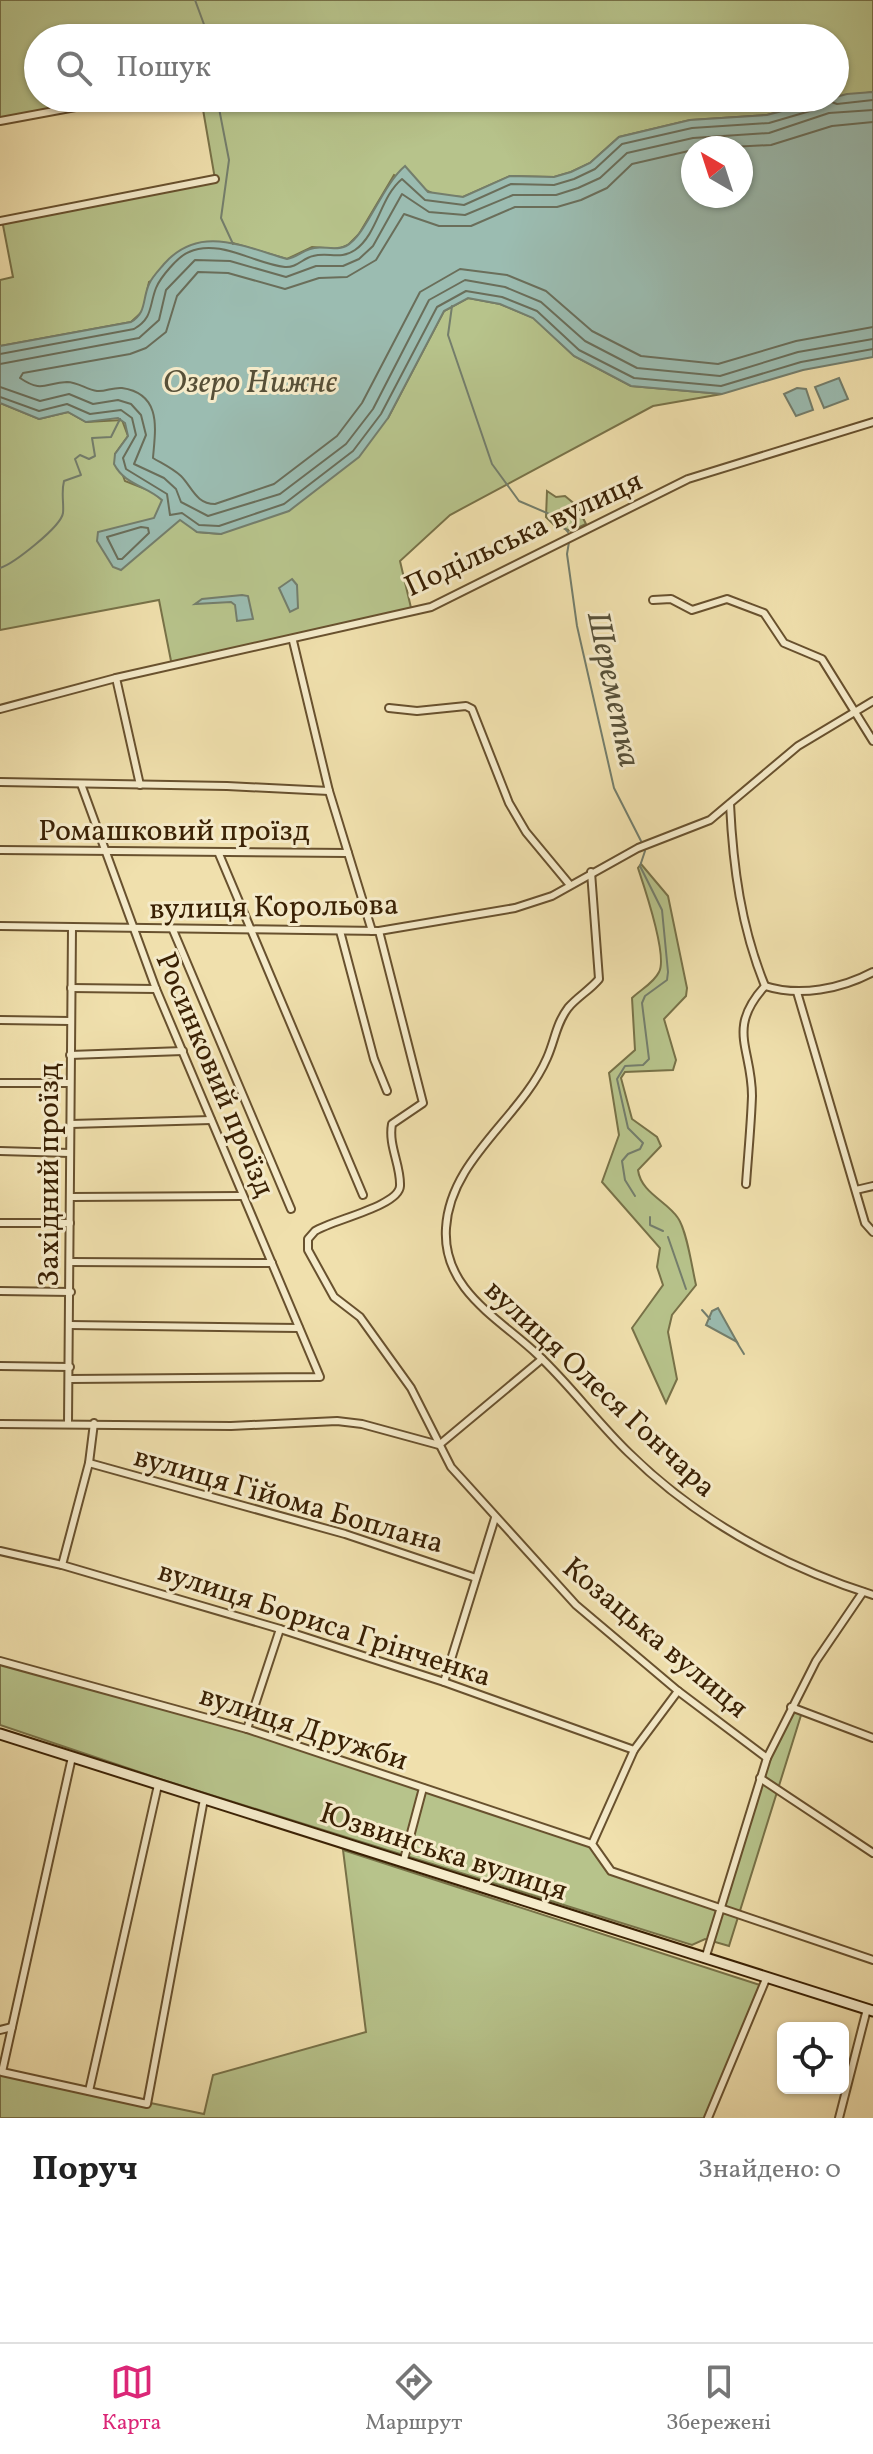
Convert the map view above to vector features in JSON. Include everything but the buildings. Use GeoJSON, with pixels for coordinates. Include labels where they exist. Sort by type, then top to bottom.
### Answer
{"type":"FeatureCollection","features":[{"type":"Feature","properties":{"kind":"main road","name":"Юзвинська вулиця"},"geometry":{"type":"LineString","coordinates":[[0,1734],[870,2010]]}},
{"type":"Feature","properties":{"kind":"street"},"geometry":{"type":"LineString","coordinates":[[0,121],[49,112]]}},
{"type":"Feature","properties":{"kind":"street"},"geometry":{"type":"LineString","coordinates":[[0,221],[215,179]]}},
{"type":"Feature","properties":{"kind":"street","name":"Подільська вулиця"},"geometry":{"type":"LineString","coordinates":[[0,709],[116,678],[293,641],[431,607],[688,479],[873,422]]}},
{"type":"Feature","properties":{"kind":"street"},"geometry":{"type":"LineString","coordinates":[[653,600],[671,599],[692,610],[727,599],[760,610],[772,621],[787,646],[822,659],[873,741]]}},
{"type":"Feature","properties":{"kind":"street","name":"Козацька вулиця"},"geometry":{"type":"LineString","coordinates":[[293,641],[329,791],[376,931],[423,1103],[392,1124],[390,1135],[400,1186],[397,1194],[384,1203],[320,1228],[310,1236],[308,1246],[336,1301],[360,1317],[411,1388],[448,1463],[495,1518],[576,1605],[678,1691],[767,1758]]}},
{"type":"Feature","properties":{"kind":"street"},"geometry":{"type":"LineString","coordinates":[[116,678],[140,785]]}},
{"type":"Feature","properties":{"kind":"street","name":"вулиця Корольова"},"geometry":{"type":"LineString","coordinates":[[0,926],[376,931],[515,908],[552,896],[638,848],[699,826],[730,804],[789,753],[873,701]]}},
{"type":"Feature","properties":{"kind":"street"},"geometry":{"type":"LineString","coordinates":[[389,708],[417,711],[466,706],[472,709],[509,803],[526,832],[570,885]]}},
{"type":"Feature","properties":{"kind":"street"},"geometry":{"type":"LineString","coordinates":[[0,782],[329,791]]}},
{"type":"Feature","properties":{"kind":"street","name":"Росинковий проїзд"},"geometry":{"type":"LineString","coordinates":[[70,1379],[320,1377],[156,989],[81,784]]}},
{"type":"Feature","properties":{"kind":"street"},"geometry":{"type":"LineString","coordinates":[[730,804],[733,868],[752,950],[765,986]]}},
{"type":"Feature","properties":{"kind":"street","name":"Ромашковий проїзд"},"geometry":{"type":"LineString","coordinates":[[0,850],[348,853]]}},
{"type":"Feature","properties":{"kind":"street"},"geometry":{"type":"LineString","coordinates":[[219,854],[363,1195]]}},
{"type":"Feature","properties":{"kind":"street","name":"вулиця Олеся Гончара"},"geometry":{"type":"LineString","coordinates":[[591,872],[599,979],[570,1005],[556,1026],[547,1058],[460,1181],[450,1204],[446,1229],[448,1255],[462,1286],[542,1359],[641,1465],[714,1523],[752,1545],[873,1595]]}},
{"type":"Feature","properties":{"kind":"street","name":"Західний проїзд"},"geometry":{"type":"LineString","coordinates":[[68,1423],[72,928]]}},
{"type":"Feature","properties":{"kind":"street"},"geometry":{"type":"LineString","coordinates":[[173,930],[291,1209]]}},
{"type":"Feature","properties":{"kind":"street"},"geometry":{"type":"LineString","coordinates":[[340,931],[374,1059],[387,1091]]}},
{"type":"Feature","properties":{"kind":"street"},"geometry":{"type":"LineString","coordinates":[[765,986],[797,992],[851,983],[873,972]]}},
{"type":"Feature","properties":{"kind":"street"},"geometry":{"type":"LineString","coordinates":[[746,1184],[752,1093],[743,1023],[747,1007],[765,986]]}},
{"type":"Feature","properties":{"kind":"street"},"geometry":{"type":"LineString","coordinates":[[71,988],[156,989]]}},
{"type":"Feature","properties":{"kind":"street"},"geometry":{"type":"LineString","coordinates":[[797,992],[865,1223],[873,1232]]}},
{"type":"Feature","properties":{"kind":"street"},"geometry":{"type":"LineString","coordinates":[[0,1020],[70,1021]]}},
{"type":"Feature","properties":{"kind":"street"},"geometry":{"type":"LineString","coordinates":[[70,1055],[183,1051]]}},
{"type":"Feature","properties":{"kind":"street"},"geometry":{"type":"LineString","coordinates":[[0,1083],[70,1083]]}},
{"type":"Feature","properties":{"kind":"street"},"geometry":{"type":"LineString","coordinates":[[71,1124],[211,1120]]}},
{"type":"Feature","properties":{"kind":"street"},"geometry":{"type":"LineString","coordinates":[[0,1151],[70,1153]]}},
{"type":"Feature","properties":{"kind":"street"},"geometry":{"type":"LineString","coordinates":[[856,1190],[873,1186]]}},
{"type":"Feature","properties":{"kind":"street"},"geometry":{"type":"LineString","coordinates":[[71,1197],[242,1196]]}},
{"type":"Feature","properties":{"kind":"street"},"geometry":{"type":"LineString","coordinates":[[0,1223],[70,1223]]}},
{"type":"Feature","properties":{"kind":"street"},"geometry":{"type":"LineString","coordinates":[[71,1262],[272,1263]]}},
{"type":"Feature","properties":{"kind":"street"},"geometry":{"type":"LineString","coordinates":[[0,1291],[71,1292]]}},
{"type":"Feature","properties":{"kind":"street"},"geometry":{"type":"LineString","coordinates":[[70,1325],[299,1328]]}},
{"type":"Feature","properties":{"kind":"street"},"geometry":{"type":"LineString","coordinates":[[0,1424],[231,1426],[337,1421],[362,1424],[439,1445],[542,1359]]}},
{"type":"Feature","properties":{"kind":"street"},"geometry":{"type":"LineString","coordinates":[[0,1366],[70,1367]]}},
{"type":"Feature","properties":{"kind":"street"},"geometry":{"type":"LineString","coordinates":[[62,1565],[89,1463],[94,1423]]}},
{"type":"Feature","properties":{"kind":"street","name":"вулиця Гійома Боплана"},"geometry":{"type":"LineString","coordinates":[[89,1463],[345,1534],[476,1578]]}},
{"type":"Feature","properties":{"kind":"street"},"geometry":{"type":"LineString","coordinates":[[444,1682],[495,1518]]}},
{"type":"Feature","properties":{"kind":"street","name":"вулиця Бориса Грінченка"},"geometry":{"type":"LineString","coordinates":[[0,1551],[62,1565],[280,1629],[444,1682],[634,1750]]}},
{"type":"Feature","properties":{"kind":"street"},"geometry":{"type":"LineString","coordinates":[[705,1959],[767,1758],[816,1661],[863,1592]]}},
{"type":"Feature","properties":{"kind":"street"},"geometry":{"type":"LineString","coordinates":[[247,1729],[280,1629]]}},
{"type":"Feature","properties":{"kind":"street","name":"вулиця Дружби"},"geometry":{"type":"LineString","coordinates":[[0,1661],[247,1729],[592,1844]]}},
{"type":"Feature","properties":{"kind":"street"},"geometry":{"type":"LineString","coordinates":[[678,1691],[634,1750],[592,1844],[611,1871],[873,1960]]}},
{"type":"Feature","properties":{"kind":"street"},"geometry":{"type":"LineString","coordinates":[[791,1707],[873,1738]]}},
{"type":"Feature","properties":{"kind":"street"},"geometry":{"type":"LineString","coordinates":[[72,1757],[2,2072],[147,2104],[204,1799]]}},
{"type":"Feature","properties":{"kind":"street"},"geometry":{"type":"LineString","coordinates":[[760,1778],[873,1853]]}},
{"type":"Feature","properties":{"kind":"street"},"geometry":{"type":"LineString","coordinates":[[89,2091],[158,1785]]}},
{"type":"Feature","properties":{"kind":"street"},"geometry":{"type":"LineString","coordinates":[[403,1863],[423,1788]]}},
{"type":"Feature","properties":{"kind":"street"},"geometry":{"type":"LineString","coordinates":[[708,2118],[766,1979]]}},
{"type":"Feature","properties":{"kind":"street"},"geometry":{"type":"LineString","coordinates":[[839,2118],[870,2010]]}},
{"type":"Feature","properties":{"kind":"street"},"geometry":{"type":"LineString","coordinates":[[0,2030],[12,2027]]}},
{"type":"Feature","properties":{"kind":"green space"},"geometry":{"type":"Polygon","coordinates":[[[0,0],[873,0],[873,92],[849,95],[849,24],[24,24],[24,112],[50,112],[0,121],[0,0]]]}},
{"type":"Feature","properties":{"kind":"green space"},"geometry":{"type":"Polygon","coordinates":[[[203,112],[778,112],[690,120],[619,137],[590,163],[571,172],[554,177],[510,176],[463,197],[436,195],[394,175],[359,234],[348,245],[338,249],[312,247],[287,259],[233,243],[149,282],[143,311],[131,322],[0,346],[0,280],[13,277],[2,220],[215,179],[203,112]]]}},
{"type":"Feature","properties":{"kind":"green space"},"geometry":{"type":"Polygon","coordinates":[[[468,298],[500,304],[534,318],[574,356],[631,386],[722,394],[653,406],[450,515],[400,561],[412,612],[172,666],[159,600],[0,630],[0,403],[39,419],[68,412],[86,422],[122,420],[128,436],[115,454],[125,481],[153,492],[197,532],[221,534],[388,418],[444,311],[468,298]]]}},
{"type":"Feature","properties":{"kind":"green space"},"geometry":{"type":"Polygon","coordinates":[[[547,491],[556,497],[565,496],[577,506],[586,524],[571,531],[554,525],[546,517],[547,491]]]}},
{"type":"Feature","properties":{"kind":"green space"},"geometry":{"type":"Polygon","coordinates":[[[641,864],[668,896],[687,988],[686,996],[664,1019],[676,1060],[673,1070],[625,1072],[621,1078],[632,1119],[657,1137],[661,1146],[638,1170],[640,1178],[649,1191],[678,1218],[687,1240],[696,1285],[672,1315],[668,1332],[677,1379],[666,1403],[632,1328],[663,1285],[657,1267],[660,1248],[602,1182],[619,1135],[609,1073],[635,1050],[632,998],[654,980],[661,964],[654,921],[638,868],[641,864]]]}},
{"type":"Feature","properties":{"kind":"green space"},"geometry":{"type":"Polygon","coordinates":[[[0,1661],[247,1729],[592,1844],[611,1871],[720,1908],[760,1778],[791,1707],[802,1712],[729,1946],[705,1939],[692,1945],[160,1779],[0,1725],[0,1661]]]}},
{"type":"Feature","properties":{"kind":"green space"},"geometry":{"type":"Polygon","coordinates":[[[343,1850],[763,1986],[708,2118],[0,2118],[0,2072],[204,2114],[213,2075],[366,2032],[343,1850]]]}},
{"type":"Feature","properties":{"kind":"water","name":"Озеро Нижнє"},"geometry":{"type":"Polygon","coordinates":[[[873,92],[873,357],[803,370],[722,394],[631,386],[574,356],[533,318],[500,304],[468,298],[444,311],[388,418],[359,457],[289,511],[221,534],[197,532],[180,520],[121,570],[113,567],[97,541],[98,532],[154,518],[162,500],[130,481],[114,464],[115,454],[128,436],[125,423],[118,418],[86,422],[68,412],[39,419],[0,403],[0,346],[131,322],[142,310],[150,281],[177,252],[192,245],[206,241],[238,244],[287,259],[314,248],[346,246],[360,232],[389,185],[405,166],[428,192],[463,197],[510,176],[554,177],[571,172],[590,163],[619,137],[690,120],[778,112],[849,112],[849,94],[873,92]]]}},
{"type":"Feature","properties":{"kind":"water"},"geometry":{"type":"Polygon","coordinates":[[[839,378],[848,399],[824,408],[815,387],[839,378]]]}},
{"type":"Feature","properties":{"kind":"water"},"geometry":{"type":"Polygon","coordinates":[[[797,388],[806,389],[813,410],[796,416],[784,394],[797,388]]]}},
{"type":"Feature","properties":{"kind":"water"},"geometry":{"type":"Polygon","coordinates":[[[292,579],[297,585],[298,608],[290,612],[279,588],[292,579]]]}},
{"type":"Feature","properties":{"kind":"water"},"geometry":{"type":"Polygon","coordinates":[[[248,596],[253,619],[237,621],[235,605],[231,602],[195,604],[202,599],[248,596]]]}},
{"type":"Feature","properties":{"kind":"water"},"geometry":{"type":"Polygon","coordinates":[[[718,1308],[737,1342],[706,1325],[712,1311],[718,1308]]]}},
{"type":"Feature","properties":{"kind":"waterway"},"geometry":{"type":"LineString","coordinates":[[195,0],[204,24]]}},
{"type":"Feature","properties":{"kind":"waterway"},"geometry":{"type":"LineString","coordinates":[[220,112],[229,160],[221,218],[233,244]]}},
{"type":"Feature","properties":{"kind":"waterway","name":"Шереметка"},"geometry":{"type":"LineString","coordinates":[[452,306],[448,335],[492,464],[519,501],[554,516],[568,532]]}},
{"type":"Feature","properties":{"kind":"waterway"},"geometry":{"type":"LineString","coordinates":[[0,568],[25,553],[54,527],[63,513],[64,481],[81,475],[75,459],[80,455],[89,459],[95,456],[92,438],[111,437],[120,419]]}},
{"type":"Feature","properties":{"kind":"waterway","name":"Шереметка"},"geometry":{"type":"LineString","coordinates":[[569,542],[567,554],[577,626],[614,788],[641,841]]}},
{"type":"Feature","properties":{"kind":"waterway","name":"Шереметка"},"geometry":{"type":"LineString","coordinates":[[635,1196],[625,1180],[622,1161],[628,1154],[640,1149],[643,1143],[628,1128],[617,1079],[625,1066],[643,1065],[649,1059],[642,1003],[645,996],[667,980],[668,972],[662,910],[640,866],[645,851]]}},
{"type":"Feature","properties":{"kind":"waterway","name":"Шереметка"},"geometry":{"type":"LineString","coordinates":[[650,1217],[650,1225],[663,1231]]}},
{"type":"Feature","properties":{"kind":"waterway","name":"Шереметка"},"geometry":{"type":"LineString","coordinates":[[668,1237],[686,1289]]}},
{"type":"Feature","properties":{"kind":"waterway","name":"Шереметка"},"geometry":{"type":"LineString","coordinates":[[702,1310],[710,1319]]}},
{"type":"Feature","properties":{"kind":"waterway","name":"Шереметка"},"geometry":{"type":"LineString","coordinates":[[736,1341],[744,1354]]}}]}
